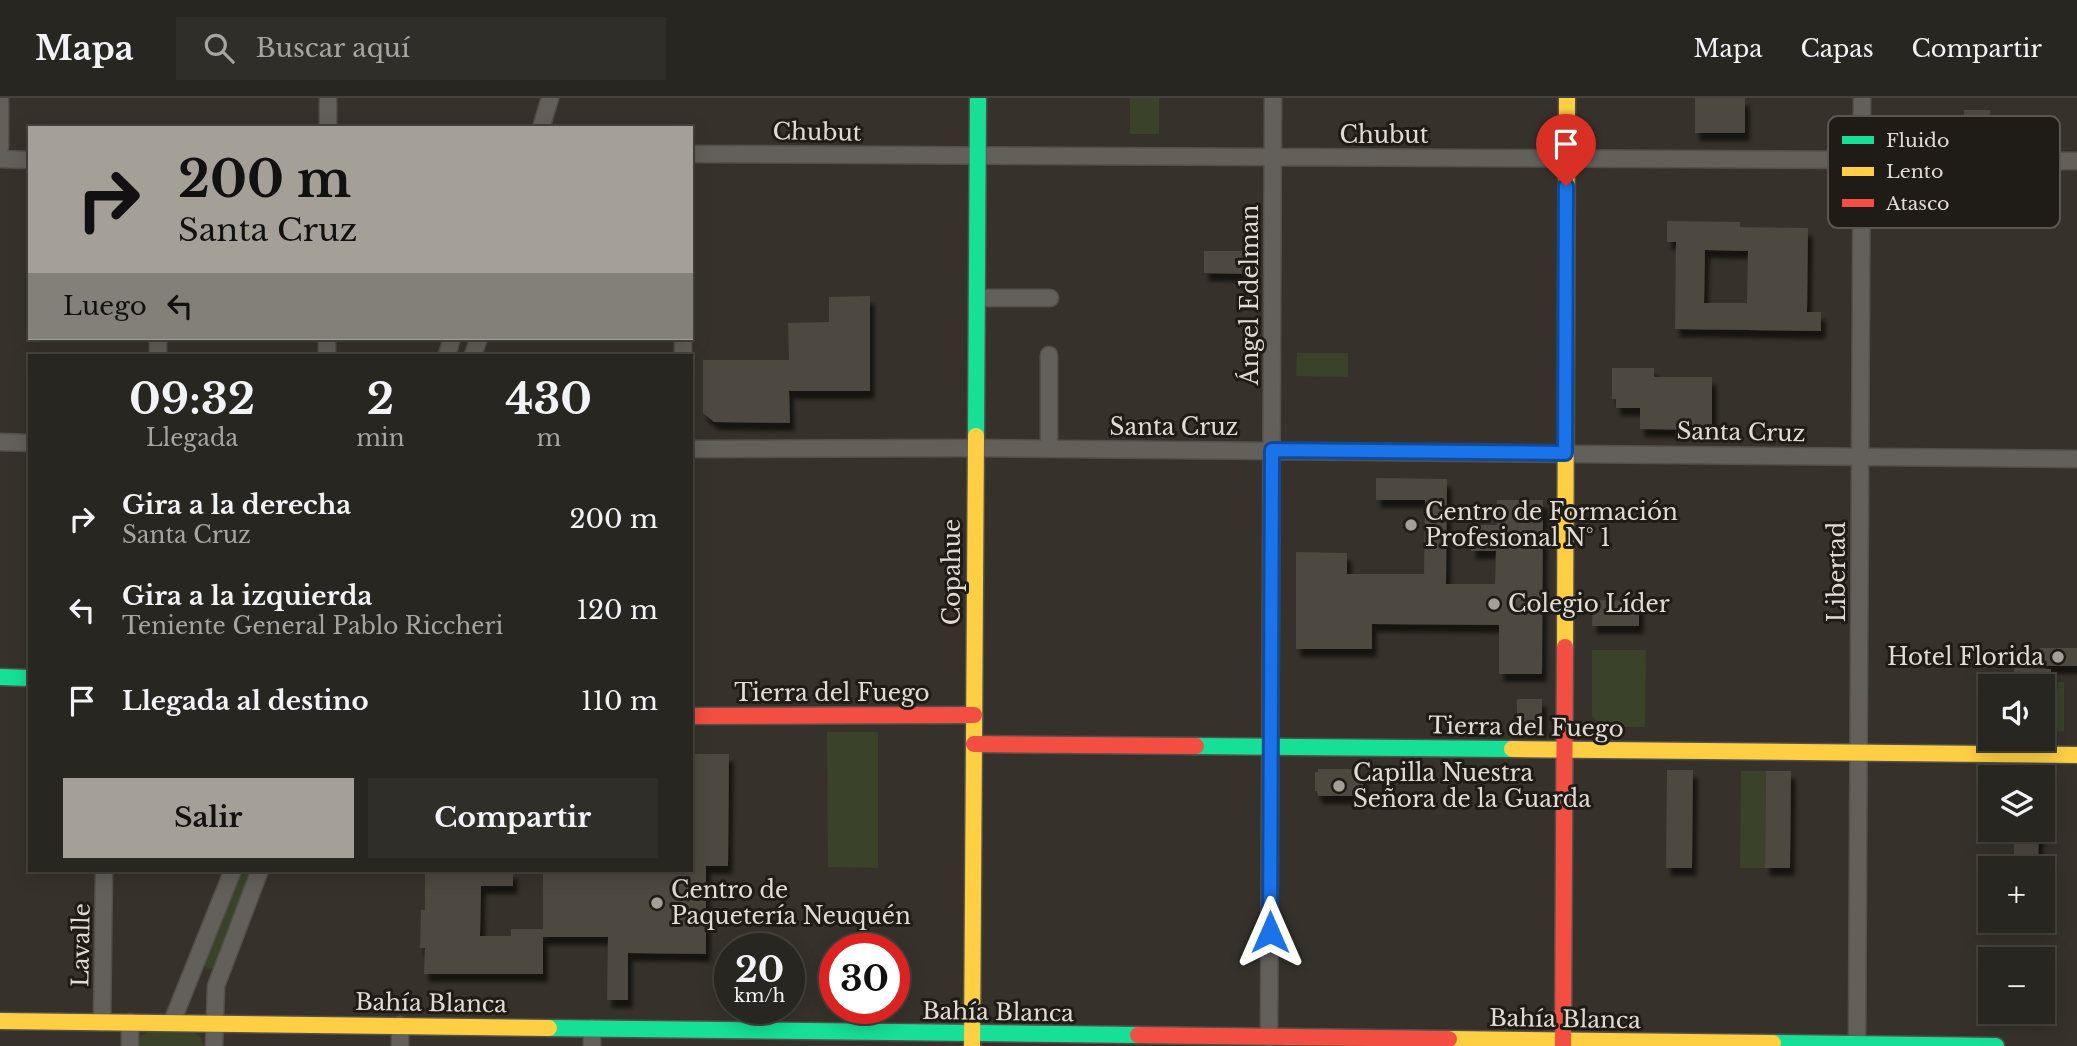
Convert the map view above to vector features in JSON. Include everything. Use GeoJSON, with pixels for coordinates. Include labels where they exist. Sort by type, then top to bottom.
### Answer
{"type":"FeatureCollection","features":[{"type":"Feature","properties":{"kind":"street"},"geometry":{"type":"LineString","coordinates":[[0,98],[0,146]]}},
{"type":"Feature","properties":{"kind":"street"},"geometry":{"type":"LineString","coordinates":[[328,98],[328,126]]}},
{"type":"Feature","properties":{"kind":"street"},"geometry":{"type":"LineString","coordinates":[[542,126],[551,98]]}},
{"type":"Feature","properties":{"kind":"street","name":"Copahue"},"geometry":{"type":"LineString","coordinates":[[972,1040],[978,98]]}},
{"type":"Feature","properties":{"kind":"street","name":"Ángel Edelman"},"geometry":{"type":"LineString","coordinates":[[1269,1038],[1273,98]]}},
{"type":"Feature","properties":{"kind":"street"},"geometry":{"type":"LineString","coordinates":[[1563,1044],[1567,98]]}},
{"type":"Feature","properties":{"kind":"street","name":"Libertad"},"geometry":{"type":"LineString","coordinates":[[1862,98],[1862,116]]}},
{"type":"Feature","properties":{"kind":"street","name":"Chubut"},"geometry":{"type":"LineString","coordinates":[[693,154],[1828,160]]}},
{"type":"Feature","properties":{"kind":"street"},"geometry":{"type":"LineString","coordinates":[[0,159],[28,160]]}},
{"type":"Feature","properties":{"kind":"street","name":"Libertad"},"geometry":{"type":"LineString","coordinates":[[1857,1045],[1861,228]]}},
{"type":"Feature","properties":{"kind":"street"},"geometry":{"type":"LineString","coordinates":[[977,298],[1050,299]]}},
{"type":"Feature","properties":{"kind":"street"},"geometry":{"type":"LineString","coordinates":[[1049,355],[1049,449]]}},
{"type":"Feature","properties":{"kind":"street"},"geometry":{"type":"LineString","coordinates":[[0,442],[28,443]]}},
{"type":"Feature","properties":{"kind":"street","name":"Santa Cruz"},"geometry":{"type":"LineString","coordinates":[[693,449],[1272,450],[2077,459]]}},
{"type":"Feature","properties":{"kind":"street"},"geometry":{"type":"LineString","coordinates":[[0,677],[28,678]]}},
{"type":"Feature","properties":{"kind":"street","name":"Tierra del Fuego"},"geometry":{"type":"LineString","coordinates":[[693,716],[974,715]]}},
{"type":"Feature","properties":{"kind":"street","name":"Tierra del Fuego"},"geometry":{"type":"LineString","coordinates":[[974,744],[2077,755]]}},
{"type":"Feature","properties":{"kind":"street","name":"Lavalle"},"geometry":{"type":"LineString","coordinates":[[102,1022],[104,872]]}},
{"type":"Feature","properties":{"kind":"street"},"geometry":{"type":"LineString","coordinates":[[173,1022],[232,872]]}},
{"type":"Feature","properties":{"kind":"street"},"geometry":{"type":"LineString","coordinates":[[214,1046],[218,979],[259,872]]}},
{"type":"Feature","properties":{"kind":"street","name":"Bahía Blanca"},"geometry":{"type":"LineString","coordinates":[[0,1020],[592,1028],[784,1039],[1269,1038],[1563,1044],[1996,1046]]}},
{"type":"Feature","properties":{"kind":"street"},"geometry":{"type":"LineString","coordinates":[[130,1022],[130,1046]]}},
{"type":"Feature","properties":{"kind":"street"},"geometry":{"type":"LineString","coordinates":[[400,1026],[400,1046]]}},
{"type":"Feature","properties":{"kind":"street"},"geometry":{"type":"LineString","coordinates":[[592,1028],[592,1046]]}},
{"type":"Feature","properties":{"kind":"green space"},"geometry":{"type":"Polygon","coordinates":[[[1130,98],[1159,98],[1159,134],[1130,134],[1130,98]]]}},
{"type":"Feature","properties":{"kind":"green space"},"geometry":{"type":"Polygon","coordinates":[[[1297,353],[1348,353],[1348,377],[1296,376],[1297,353]]]}},
{"type":"Feature","properties":{"kind":"green space"},"geometry":{"type":"Polygon","coordinates":[[[1592,650],[1646,650],[1645,727],[1602,727],[1592,716],[1592,650]]]}},
{"type":"Feature","properties":{"kind":"green space"},"geometry":{"type":"Polygon","coordinates":[[[2055,682],[2064,682],[2064,731],[2055,731],[2055,682]]]}},
{"type":"Feature","properties":{"kind":"green space"},"geometry":{"type":"Polygon","coordinates":[[[827,732],[878,732],[878,868],[828,867],[827,732]]]}},
{"type":"Feature","properties":{"kind":"green space"},"geometry":{"type":"Polygon","coordinates":[[[1741,771],[1766,771],[1765,868],[1740,868],[1741,771]]]}},
{"type":"Feature","properties":{"kind":"green space"},"geometry":{"type":"Polygon","coordinates":[[[238,872],[252,872],[216,963],[213,968],[208,969],[203,963],[238,872]]]}},
{"type":"Feature","properties":{"kind":"green space"},"geometry":{"type":"Polygon","coordinates":[[[150,1032],[194,1033],[200,1036],[204,1046],[138,1046],[141,1035],[150,1032]]]}},
{"type":"Feature","properties":{"kind":"building"},"geometry":{"type":"Polygon","coordinates":[[[1695,98],[1745,98],[1745,133],[1695,133],[1695,98]]]}},
{"type":"Feature","properties":{"kind":"building"},"geometry":{"type":"Polygon","coordinates":[[[1964,110],[1990,110],[1990,116],[1964,116],[1964,110]]]}},
{"type":"Feature","properties":{"kind":"building"},"geometry":{"type":"Polygon","coordinates":[[[1667,221],[1740,222],[1740,227],[1808,228],[1807,312],[1821,312],[1821,331],[1675,329],[1676,242],[1667,242],[1667,221]],[[1705,250],[1704,303],[1747,303],[1748,251],[1705,250]]]}},
{"type":"Feature","properties":{"kind":"building"},"geometry":{"type":"Polygon","coordinates":[[[1204,251],[1249,251],[1249,274],[1204,273],[1204,251]]]}},
{"type":"Feature","properties":{"kind":"building"},"geometry":{"type":"Polygon","coordinates":[[[870,296],[870,391],[789,391],[790,423],[714,422],[703,413],[703,360],[789,360],[788,323],[829,322],[829,297],[870,296]]]}},
{"type":"Feature","properties":{"kind":"building"},"geometry":{"type":"Polygon","coordinates":[[[1612,368],[1654,368],[1654,377],[1712,377],[1712,430],[1640,429],[1640,408],[1616,408],[1616,399],[1612,399],[1612,368]]]}},
{"type":"Feature","properties":{"kind":"building"},"geometry":{"type":"Polygon","coordinates":[[[1376,478],[1447,479],[1446,584],[1495,584],[1496,551],[1471,551],[1471,525],[1497,525],[1497,500],[1543,500],[1542,674],[1499,674],[1499,625],[1372,624],[1372,649],[1296,649],[1296,552],[1347,553],[1347,574],[1424,574],[1425,500],[1376,500],[1376,478]]]}},
{"type":"Feature","properties":{"kind":"building"},"geometry":{"type":"Polygon","coordinates":[[[1593,600],[1639,601],[1639,626],[1592,626],[1593,600]]]}},
{"type":"Feature","properties":{"kind":"building","name":"Hotel Florida"},"geometry":{"type":"Polygon","coordinates":[[[2040,648],[2077,648],[2077,666],[2040,666],[2040,648]]]}},
{"type":"Feature","properties":{"kind":"building"},"geometry":{"type":"Polygon","coordinates":[[[2014,668],[2051,669],[2051,674],[2014,674],[2014,668]]]}},
{"type":"Feature","properties":{"kind":"building"},"geometry":{"type":"Polygon","coordinates":[[[1517,699],[1542,699],[1542,726],[1517,726],[1517,699]]]}},
{"type":"Feature","properties":{"kind":"building"},"geometry":{"type":"Polygon","coordinates":[[[693,754],[729,754],[728,866],[706,866],[706,954],[628,953],[628,1000],[607,1000],[608,937],[543,937],[543,974],[424,974],[425,948],[420,948],[421,910],[425,910],[425,872],[513,872],[513,886],[481,886],[480,936],[511,936],[511,929],[543,929],[543,872],[693,872],[693,754]]]}},
{"type":"Feature","properties":{"kind":"building","name":"Capilla Nuestra Señora de la Guarda"},"geometry":{"type":"Polygon","coordinates":[[[1318,769],[1360,769],[1364,782],[1360,796],[1318,796],[1315,791],[1315,772],[1318,772],[1318,769]]]}},
{"type":"Feature","properties":{"kind":"building"},"geometry":{"type":"Polygon","coordinates":[[[1667,770],[1693,770],[1692,868],[1666,868],[1667,770]]]}},
{"type":"Feature","properties":{"kind":"building"},"geometry":{"type":"Polygon","coordinates":[[[1766,771],[1791,771],[1790,868],[1765,868],[1766,771]]]}},
{"type":"Feature","properties":{"kind":"building"},"geometry":{"type":"Polygon","coordinates":[[[2014,842],[2039,842],[2038,856],[2014,856],[2014,842]]]}},
{"type":"Feature","properties":{"kind":"traffic: fast"},"geometry":{"type":"LineString","coordinates":[[976,436],[978,98]]}},
{"type":"Feature","properties":{"kind":"traffic: fast"},"geometry":{"type":"LineString","coordinates":[[0,677],[28,678]]}},
{"type":"Feature","properties":{"kind":"traffic: fast"},"geometry":{"type":"LineString","coordinates":[[1196,746],[1512,749]]}},
{"type":"Feature","properties":{"kind":"traffic: fast"},"geometry":{"type":"LineString","coordinates":[[549,1028],[1138,1035]]}},
{"type":"Feature","properties":{"kind":"traffic: fast"},"geometry":{"type":"LineString","coordinates":[[1773,1043],[1996,1046]]}},
{"type":"Feature","properties":{"kind":"traffic: slow"},"geometry":{"type":"LineString","coordinates":[[1565,647],[1567,98]]}},
{"type":"Feature","properties":{"kind":"traffic: slow"},"geometry":{"type":"LineString","coordinates":[[972,1046],[976,436]]}},
{"type":"Feature","properties":{"kind":"traffic: slow"},"geometry":{"type":"LineString","coordinates":[[1512,749],[2077,755]]}},
{"type":"Feature","properties":{"kind":"traffic: slow"},"geometry":{"type":"LineString","coordinates":[[0,1021],[549,1028]]}},
{"type":"Feature","properties":{"kind":"traffic: slow"},"geometry":{"type":"LineString","coordinates":[[1449,1039],[1773,1043]]}},
{"type":"Feature","properties":{"kind":"traffic: jam"},"geometry":{"type":"LineString","coordinates":[[1563,1046],[1565,647]]}},
{"type":"Feature","properties":{"kind":"traffic: jam"},"geometry":{"type":"LineString","coordinates":[[693,716],[974,715]]}},
{"type":"Feature","properties":{"kind":"traffic: jam"},"geometry":{"type":"LineString","coordinates":[[974,744],[1196,746]]}},
{"type":"Feature","properties":{"kind":"traffic: jam"},"geometry":{"type":"LineString","coordinates":[[1138,1035],[1449,1039]]}},
{"type":"Feature","properties":{"kind":"place","name":"Centro de Formación Profesional N° 1"},"geometry":{"type":"Point","coordinates":[1411,525]}},
{"type":"Feature","properties":{"kind":"place","name":"Colegio Líder"},"geometry":{"type":"Point","coordinates":[1494,604]}},
{"type":"Feature","properties":{"kind":"place","name":"Hotel Florida"},"geometry":{"type":"Point","coordinates":[2058,657]}},
{"type":"Feature","properties":{"kind":"place","name":"Capilla Nuestra Señora de la Guarda"},"geometry":{"type":"Point","coordinates":[1339,786]}},
{"type":"Feature","properties":{"kind":"place","name":"Centro de Paquetería Neuquén"},"geometry":{"type":"Point","coordinates":[657,903]}},
{"type":"Feature","properties":{"kind":"route"},"geometry":{"type":"LineString","coordinates":[[1270,932],[1272,450],[1565,453],[1566,186]]}}]}
